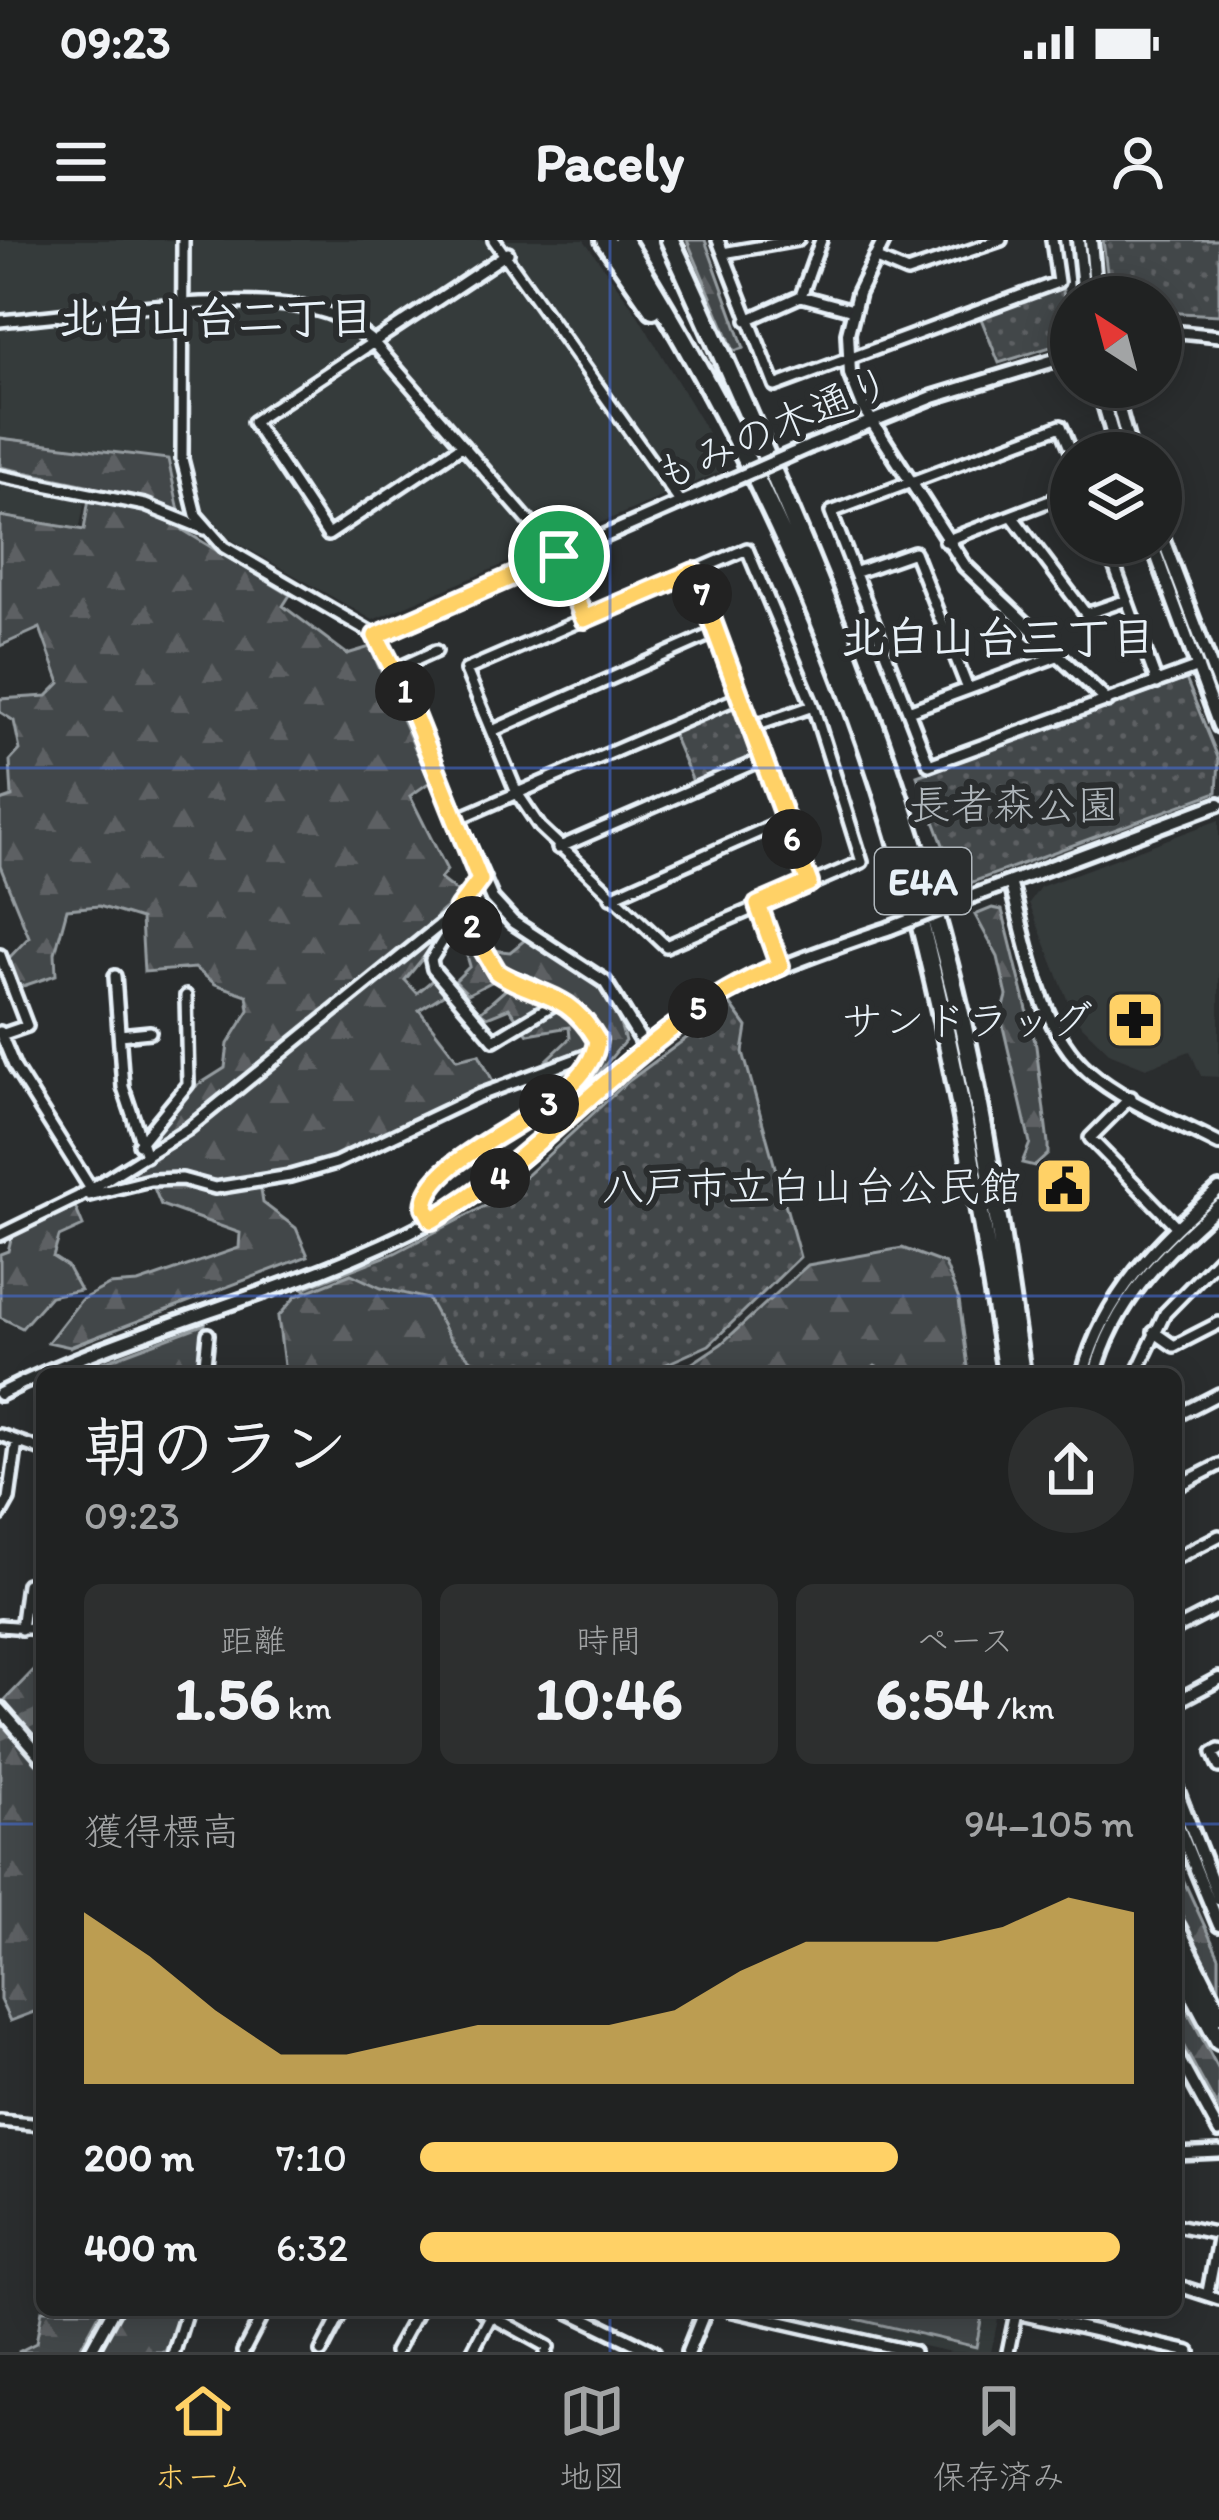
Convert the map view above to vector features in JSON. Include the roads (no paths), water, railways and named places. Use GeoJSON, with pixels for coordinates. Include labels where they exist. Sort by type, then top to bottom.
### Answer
{"type":"FeatureCollection","features":[{"type":"Feature","properties":{"kind":"highway"},"geometry":{"type":"LineString","coordinates":[[605,240],[737,448]]}},
{"type":"Feature","properties":{"kind":"highway"},"geometry":{"type":"LineString","coordinates":[[623,240],[701,371],[737,448]]}},
{"type":"Feature","properties":{"kind":"highway"},"geometry":{"type":"LineString","coordinates":[[660,240],[744,410]]}},
{"type":"Feature","properties":{"kind":"highway"},"geometry":{"type":"LineString","coordinates":[[670,240],[744,410]]}},
{"type":"Feature","properties":{"kind":"highway","name":"E4A"},"geometry":{"type":"LineString","coordinates":[[744,410],[858,686],[927,892],[985,1134],[1020,1368]]}},
{"type":"Feature","properties":{"kind":"highway","name":"E4A"},"geometry":{"type":"LineString","coordinates":[[737,448],[845,690],[901,851],[980,1210],[1006,1368]]}},
{"type":"Feature","properties":{"kind":"highway"},"geometry":{"type":"LineString","coordinates":[[1182,1941],[1219,2014]]}},
{"type":"Feature","properties":{"kind":"highway"},"geometry":{"type":"LineString","coordinates":[[1182,1970],[1219,2040]]}},
{"type":"Feature","properties":{"kind":"street"},"geometry":{"type":"LineString","coordinates":[[183,240],[183,477],[205,529]]}},
{"type":"Feature","properties":{"kind":"street"},"geometry":{"type":"LineString","coordinates":[[494,240],[508,253],[680,502]]}},
{"type":"Feature","properties":{"kind":"street"},"geometry":{"type":"LineString","coordinates":[[718,240],[775,386],[1058,282],[1052,240]]}},
{"type":"Feature","properties":{"kind":"street"},"geometry":{"type":"LineString","coordinates":[[723,253],[798,240]]}},
{"type":"Feature","properties":{"kind":"street"},"geometry":{"type":"LineString","coordinates":[[801,296],[821,240]]}},
{"type":"Feature","properties":{"kind":"street"},"geometry":{"type":"LineString","coordinates":[[884,240],[853,310],[848,359],[870,420],[946,541],[991,597],[1107,701]]}},
{"type":"Feature","properties":{"kind":"street"},"geometry":{"type":"LineString","coordinates":[[874,258],[907,272],[972,245],[1000,240]]}},
{"type":"Feature","properties":{"kind":"street"},"geometry":{"type":"LineString","coordinates":[[1078,240],[1082,276]]}},
{"type":"Feature","properties":{"kind":"street"},"geometry":{"type":"LineString","coordinates":[[1091,240],[1094,276]]}},
{"type":"Feature","properties":{"kind":"street"},"geometry":{"type":"LineString","coordinates":[[463,446],[328,535],[253,422],[508,253]]}},
{"type":"Feature","properties":{"kind":"street"},"geometry":{"type":"LineString","coordinates":[[746,320],[801,296],[853,310]]}},
{"type":"Feature","properties":{"kind":"street"},"geometry":{"type":"LineString","coordinates":[[0,321],[183,305],[306,308],[352,325],[374,343],[559,556],[584,619]]}},
{"type":"Feature","properties":{"kind":"street"},"geometry":{"type":"LineString","coordinates":[[1182,332],[1219,336]]}},
{"type":"Feature","properties":{"kind":"street","name":"もみの木通り"},"geometry":{"type":"LineString","coordinates":[[376,636],[870,420],[1050,363]]}},
{"type":"Feature","properties":{"kind":"street"},"geometry":{"type":"LineString","coordinates":[[1063,432],[1061,426],[831,512],[929,765],[1198,668]]}},
{"type":"Feature","properties":{"kind":"street"},"geometry":{"type":"LineString","coordinates":[[0,476],[146,505],[205,529],[224,547],[376,636],[480,880],[513,922],[605,982],[645,1047]]}},
{"type":"Feature","properties":{"kind":"street"},"geometry":{"type":"LineString","coordinates":[[946,541],[1050,501]]}},
{"type":"Feature","properties":{"kind":"street"},"geometry":{"type":"LineString","coordinates":[[1012,515],[1086,614],[1127,600]]}},
{"type":"Feature","properties":{"kind":"street"},"geometry":{"type":"LineString","coordinates":[[747,548],[813,706],[862,862],[666,946],[558,848],[517,793],[466,670],[694,572],[747,548]]}},
{"type":"Feature","properties":{"kind":"street"},"geometry":{"type":"LineString","coordinates":[[856,572],[914,552],[968,688]]}},
{"type":"Feature","properties":{"kind":"street"},"geometry":{"type":"LineString","coordinates":[[1114,564],[1157,682]]}},
{"type":"Feature","properties":{"kind":"street"},"geometry":{"type":"LineString","coordinates":[[1160,564],[1219,726]]}},
{"type":"Feature","properties":{"kind":"street"},"geometry":{"type":"LineString","coordinates":[[1172,564],[1219,687]]}},
{"type":"Feature","properties":{"kind":"street"},"geometry":{"type":"LineString","coordinates":[[694,572],[809,883]]}},
{"type":"Feature","properties":{"kind":"street"},"geometry":{"type":"LineString","coordinates":[[492,731],[716,632]]}},
{"type":"Feature","properties":{"kind":"street"},"geometry":{"type":"LineString","coordinates":[[394,670],[436,651]]}},
{"type":"Feature","properties":{"kind":"street"},"geometry":{"type":"LineString","coordinates":[[911,710],[1057,656]]}},
{"type":"Feature","properties":{"kind":"street"},"geometry":{"type":"LineString","coordinates":[[455,820],[740,697]]}},
{"type":"Feature","properties":{"kind":"street"},"geometry":{"type":"LineString","coordinates":[[752,728],[813,706]]}},
{"type":"Feature","properties":{"kind":"street"},"geometry":{"type":"LineString","coordinates":[[558,848],[763,759]]}},
{"type":"Feature","properties":{"kind":"street"},"geometry":{"type":"LineString","coordinates":[[64,1368],[432,1220],[531,1154],[645,1047],[730,988],[1219,804]]}},
{"type":"Feature","properties":{"kind":"street"},"geometry":{"type":"LineString","coordinates":[[611,897],[785,820]]}},
{"type":"Feature","properties":{"kind":"street"},"geometry":{"type":"LineString","coordinates":[[480,880],[431,960],[433,969],[488,1039],[494,1040],[559,1000]]}},
{"type":"Feature","properties":{"kind":"street"},"geometry":{"type":"LineString","coordinates":[[1010,882],[1056,1031],[1092,1075],[1219,1144]]}},
{"type":"Feature","properties":{"kind":"street"},"geometry":{"type":"LineString","coordinates":[[758,905],[780,966]]}},
{"type":"Feature","properties":{"kind":"street"},"geometry":{"type":"LineString","coordinates":[[432,1220],[425,1207],[429,1190],[476,1150],[554,1101],[596,1052],[597,1040],[588,1024],[559,1000],[497,972],[458,910]]}},
{"type":"Feature","properties":{"kind":"street"},"geometry":{"type":"LineString","coordinates":[[0,1235],[91,1189],[291,1049],[340,1002],[458,910]]}},
{"type":"Feature","properties":{"kind":"street"},"geometry":{"type":"LineString","coordinates":[[0,955],[27,1026],[0,1033],[15,1068],[91,1189]]}},
{"type":"Feature","properties":{"kind":"street"},"geometry":{"type":"LineString","coordinates":[[115,976],[123,1087],[142,1149]]}},
{"type":"Feature","properties":{"kind":"street"},"geometry":{"type":"LineString","coordinates":[[142,1149],[188,1084],[186,996]]}},
{"type":"Feature","properties":{"kind":"street"},"geometry":{"type":"LineString","coordinates":[[120,1035],[150,1032]]}},
{"type":"Feature","properties":{"kind":"street"},"geometry":{"type":"LineString","coordinates":[[78,1197],[150,1180],[182,1180],[214,1188],[290,1177],[336,1163],[477,1096],[596,1052]]}},
{"type":"Feature","properties":{"kind":"street"},"geometry":{"type":"LineString","coordinates":[[1131,1097],[1090,1138],[1176,1226]]}},
{"type":"Feature","properties":{"kind":"street"},"geometry":{"type":"LineString","coordinates":[[1085,1368],[1101,1324],[1121,1289],[1176,1226],[1219,1189]]}},
{"type":"Feature","properties":{"kind":"street"},"geometry":{"type":"LineString","coordinates":[[1097,1368],[1107,1337],[1146,1274],[1219,1205]]}},
{"type":"Feature","properties":{"kind":"street"},"geometry":{"type":"LineString","coordinates":[[1139,1368],[1154,1332],[1179,1295],[1219,1258]]}},
{"type":"Feature","properties":{"kind":"street"},"geometry":{"type":"LineString","coordinates":[[1154,1332],[1174,1346],[1219,1323]]}},
{"type":"Feature","properties":{"kind":"street"},"geometry":{"type":"LineString","coordinates":[[205,1368],[208,1334]]}},
{"type":"Feature","properties":{"kind":"street"},"geometry":{"type":"LineString","coordinates":[[0,1394],[36,1379]]}},
{"type":"Feature","properties":{"kind":"street"},"geometry":{"type":"LineString","coordinates":[[1182,1414],[1219,1394]]}},
{"type":"Feature","properties":{"kind":"street"},"geometry":{"type":"LineString","coordinates":[[0,1436],[36,1448]]}},
{"type":"Feature","properties":{"kind":"street"},"geometry":{"type":"LineString","coordinates":[[0,1515],[9,1499],[17,1441]]}},
{"type":"Feature","properties":{"kind":"street"},"geometry":{"type":"LineString","coordinates":[[1182,1484],[1219,1465]]}},
{"type":"Feature","properties":{"kind":"street"},"geometry":{"type":"LineString","coordinates":[[1182,1555],[1219,1536]]}},
{"type":"Feature","properties":{"kind":"street"},"geometry":{"type":"LineString","coordinates":[[21,1629],[27,1584]]}},
{"type":"Feature","properties":{"kind":"street"},"geometry":{"type":"LineString","coordinates":[[1182,1626],[1219,1606]]}},
{"type":"Feature","properties":{"kind":"street"},"geometry":{"type":"LineString","coordinates":[[0,1626],[36,1629]]}},
{"type":"Feature","properties":{"kind":"street"},"geometry":{"type":"LineString","coordinates":[[1182,1699],[1219,1679]]}},
{"type":"Feature","properties":{"kind":"street"},"geometry":{"type":"LineString","coordinates":[[0,1708],[36,1750]]}},
{"type":"Feature","properties":{"kind":"street"},"geometry":{"type":"LineString","coordinates":[[1219,1750],[1213,1753],[1219,1767]]}},
{"type":"Feature","properties":{"kind":"street"},"geometry":{"type":"LineString","coordinates":[[1182,1803],[1219,1899]]}},
{"type":"Feature","properties":{"kind":"street"},"geometry":{"type":"LineString","coordinates":[[1182,1836],[1219,1925]]}},
{"type":"Feature","properties":{"kind":"street"},"geometry":{"type":"LineString","coordinates":[[1182,2067],[1219,2132]]}},
{"type":"Feature","properties":{"kind":"street"},"geometry":{"type":"LineString","coordinates":[[0,2121],[36,2124]]}},
{"type":"Feature","properties":{"kind":"street"},"geometry":{"type":"LineString","coordinates":[[1182,2154],[1219,2152]]}},
{"type":"Feature","properties":{"kind":"street"},"geometry":{"type":"LineString","coordinates":[[1182,2226],[1219,2234],[1208,2292]]}},
{"type":"Feature","properties":{"kind":"street"},"geometry":{"type":"LineString","coordinates":[[1182,2286],[1208,2292],[1219,2300]]}},
{"type":"Feature","properties":{"kind":"street"},"geometry":{"type":"LineString","coordinates":[[90,2352],[109,2316]]}},
{"type":"Feature","properties":{"kind":"street"},"geometry":{"type":"LineString","coordinates":[[174,2352],[186,2316]]}},
{"type":"Feature","properties":{"kind":"street"},"geometry":{"type":"LineString","coordinates":[[244,2352],[262,2316]]}},
{"type":"Feature","properties":{"kind":"street"},"geometry":{"type":"LineString","coordinates":[[321,2352],[340,2316]]}},
{"type":"Feature","properties":{"kind":"street"},"geometry":{"type":"LineString","coordinates":[[395,2352],[415,2316]]}},
{"type":"Feature","properties":{"kind":"street"},"geometry":{"type":"LineString","coordinates":[[472,2352],[485,2316]]}},
{"type":"Feature","properties":{"kind":"street"},"geometry":{"type":"LineString","coordinates":[[491,2316],[548,2347],[546,2352]]}},
{"type":"Feature","properties":{"kind":"street"},"geometry":{"type":"LineString","coordinates":[[579,2316],[653,2352]]}},
{"type":"Feature","properties":{"kind":"street"},"geometry":{"type":"LineString","coordinates":[[688,2352],[703,2316]]}},
{"type":"Feature","properties":{"kind":"street"},"geometry":{"type":"LineString","coordinates":[[755,2316],[913,2352]]}},
{"type":"Feature","properties":{"kind":"street"},"geometry":{"type":"LineString","coordinates":[[1008,2352],[1015,2316]]}},
{"type":"Feature","properties":{"kind":"street"},"geometry":{"type":"LineString","coordinates":[[1029,2316],[1190,2352]]}},
{"type":"Feature","properties":{"kind":"waterway"},"geometry":{"type":"LineString","coordinates":[[0,1733],[36,1717]]}},
{"type":"Feature","properties":{"kind":"place","name":"サンドラッグ"},"geometry":{"type":"Point","coordinates":[1135,1020]}},
{"type":"Feature","properties":{"kind":"place","name":"八戸市立白山台公民館"},"geometry":{"type":"Point","coordinates":[1064,1186]}},
{"type":"Feature","properties":{"kind":"district","name":"北白山台二丁目"},"geometry":{"type":"Point","coordinates":[216,317]}},
{"type":"Feature","properties":{"kind":"district","name":"北白山台三丁目"},"geometry":{"type":"Point","coordinates":[998,637]}},
{"type":"Feature","properties":{"kind":"park label","name":"長者森公園"},"geometry":{"type":"Point","coordinates":[1014,804]}}]}
